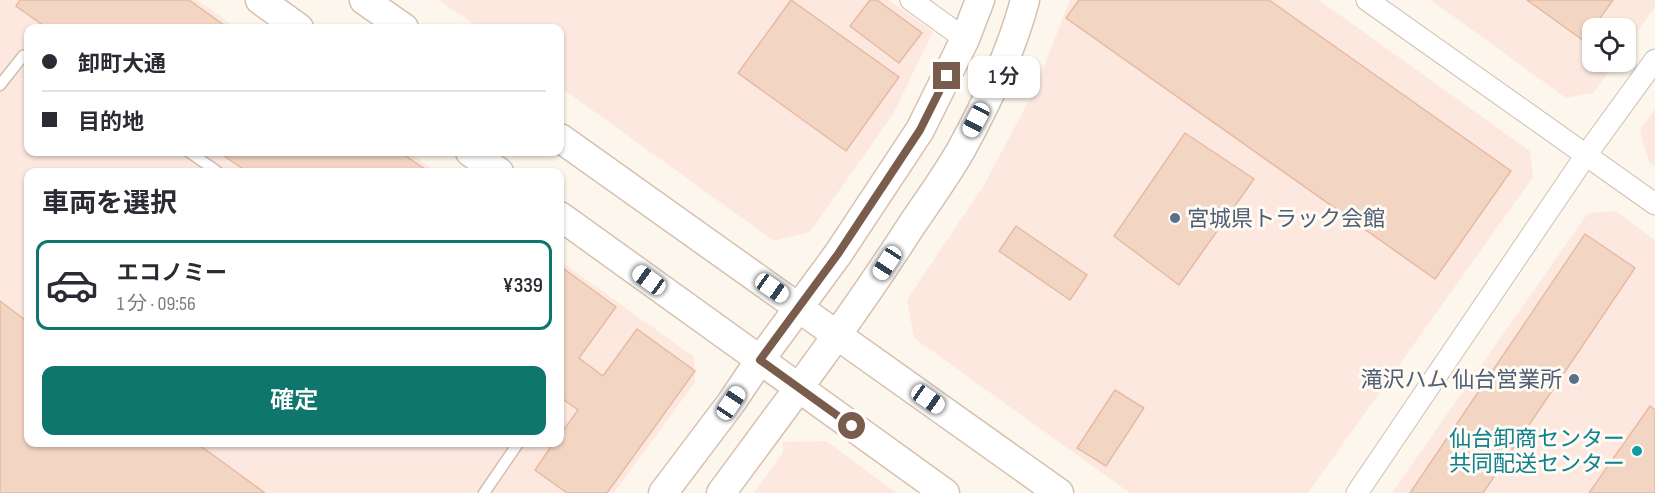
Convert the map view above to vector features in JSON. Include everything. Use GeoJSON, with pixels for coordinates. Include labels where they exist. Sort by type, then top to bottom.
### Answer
{"type":"FeatureCollection","features":[{"type":"Feature","properties":{"kind":"street"},"geometry":{"type":"LineString","coordinates":[[260,0],[293,24]]}},
{"type":"Feature","properties":{"kind":"street"},"geometry":{"type":"LineString","coordinates":[[364,0],[398,24]]}},
{"type":"Feature","properties":{"kind":"street"},"geometry":{"type":"LineString","coordinates":[[910,0],[965,39]]}},
{"type":"Feature","properties":{"kind":"street"},"geometry":{"type":"LineString","coordinates":[[663,493],[838,254],[920,130],[965,39],[980,0]]}},
{"type":"Feature","properties":{"kind":"street"},"geometry":{"type":"LineString","coordinates":[[721,493],[838,335],[960,152],[993,88],[1025,0]]}},
{"type":"Feature","properties":{"kind":"street"},"geometry":{"type":"LineString","coordinates":[[1367,0],[1655,204]]}},
{"type":"Feature","properties":{"kind":"street"},"geometry":{"type":"LineString","coordinates":[[1357,493],[1587,154],[1655,60]]}},
{"type":"Feature","properties":{"kind":"street"},"geometry":{"type":"LineString","coordinates":[[564,141],[1059,493]]}},
{"type":"Feature","properties":{"kind":"street"},"geometry":{"type":"LineString","coordinates":[[476,156],[493,168]]}},
{"type":"Feature","properties":{"kind":"street"},"geometry":{"type":"LineString","coordinates":[[564,219],[945,493]]}},
{"type":"Feature","properties":{"kind":"lane"},"geometry":{"type":"LineString","coordinates":[[0,85],[24,56]]}},
{"type":"Feature","properties":{"kind":"lane"},"geometry":{"type":"LineString","coordinates":[[195,156],[212,168]]}},
{"type":"Feature","properties":{"kind":"lane"},"geometry":{"type":"LineString","coordinates":[[484,493],[516,447]]}},
{"type":"Feature","properties":{"kind":"shaded area"},"geometry":{"type":"Polygon","coordinates":[[[0,0],[197,0],[231,24],[24,24],[24,156],[414,156],[431,168],[24,168],[24,447],[564,447],[564,264],[694,357],[695,382],[614,493],[0,493],[0,0]]]}},
{"type":"Feature","properties":{"kind":"shaded area"},"geometry":{"type":"Polygon","coordinates":[[[439,0],[889,0],[933,32],[893,114],[810,232],[774,241],[564,90],[564,24],[473,24],[439,0]]]}},
{"type":"Feature","properties":{"kind":"shaded area"},"geometry":{"type":"Polygon","coordinates":[[[1070,0],[1319,0],[1530,151],[1533,177],[1308,493],[1130,493],[914,338],[907,300],[984,185],[1035,89],[1070,0]]]}},
{"type":"Feature","properties":{"kind":"shaded area"},"geometry":{"type":"Polygon","coordinates":[[[1431,0],[1655,0],[1655,7],[1636,33],[1636,18],[1582,18],[1582,72],[1609,72],[1593,93],[1566,98],[1431,0]]]}},
{"type":"Feature","properties":{"kind":"shaded area"},"geometry":{"type":"Polygon","coordinates":[[[1655,109],[1655,166],[1649,162],[1640,130],[1655,109]]]}},
{"type":"Feature","properties":{"kind":"shaded area"},"geometry":{"type":"Polygon","coordinates":[[[1616,211],[1655,240],[1655,493],[1392,493],[1588,213],[1616,211]]]}},
{"type":"Feature","properties":{"kind":"shaded area"},"geometry":{"type":"Polygon","coordinates":[[[826,441],[897,493],[754,493],[783,452],[783,442],[826,441]]]}},
{"type":"Feature","properties":{"kind":"building"},"geometry":{"type":"Polygon","coordinates":[[[20,0],[189,0],[222,24],[41,24],[16,6],[20,0]]]}},
{"type":"Feature","properties":{"kind":"building"},"geometry":{"type":"Polygon","coordinates":[[[791,0],[899,77],[846,151],[738,73],[791,0]]]}},
{"type":"Feature","properties":{"kind":"building"},"geometry":{"type":"Polygon","coordinates":[[[870,0],[877,0],[922,33],[899,63],[850,26],[870,0]]]}},
{"type":"Feature","properties":{"kind":"building"},"geometry":{"type":"Polygon","coordinates":[[[1079,0],[1269,0],[1511,171],[1435,279],[1066,18],[1079,0]]]}},
{"type":"Feature","properties":{"kind":"building"},"geometry":{"type":"Polygon","coordinates":[[[1527,0],[1613,0],[1600,18],[1582,18],[1582,40],[1527,0]]]}},
{"type":"Feature","properties":{"kind":"building","name":"宮城県トラック会館"},"geometry":{"type":"Polygon","coordinates":[[[1185,133],[1254,179],[1179,285],[1114,236],[1185,133]]]}},
{"type":"Feature","properties":{"kind":"building"},"geometry":{"type":"Polygon","coordinates":[[[224,156],[406,156],[423,168],[242,168],[224,156]]]}},
{"type":"Feature","properties":{"kind":"building"},"geometry":{"type":"Polygon","coordinates":[[[1016,226],[1087,275],[1070,300],[999,251],[1016,226]]]}},
{"type":"Feature","properties":{"kind":"building"},"geometry":{"type":"Polygon","coordinates":[[[1585,234],[1635,268],[1483,493],[1410,493],[1585,234]]]}},
{"type":"Feature","properties":{"kind":"building"},"geometry":{"type":"Polygon","coordinates":[[[564,269],[616,307],[579,358],[603,376],[637,329],[695,371],[607,493],[567,493],[535,470],[551,447],[564,447],[564,429],[578,410],[564,400],[564,269]]]}},
{"type":"Feature","properties":{"kind":"building"},"geometry":{"type":"Polygon","coordinates":[[[0,301],[24,319],[24,447],[202,447],[265,493],[0,493],[0,301]]]}},
{"type":"Feature","properties":{"kind":"building"},"geometry":{"type":"Polygon","coordinates":[[[1115,390],[1144,408],[1106,466],[1077,448],[1115,390]]]}},
{"type":"Feature","properties":{"kind":"building","name":"仙台卸商センター 共同配送センター"},"geometry":{"type":"Polygon","coordinates":[[[1650,406],[1655,410],[1655,493],[1589,493],[1650,406]]]}},
{"type":"Feature","properties":{"kind":"place","name":"宮城県トラック会館"},"geometry":{"type":"Point","coordinates":[1175,218]}},
{"type":"Feature","properties":{"kind":"place","name":"滝沢ハム 仙台営業所"},"geometry":{"type":"Point","coordinates":[1574,379]}},
{"type":"Feature","properties":{"kind":"place","name":"仙台卸商センター 共同配送センター"},"geometry":{"type":"Point","coordinates":[1637,451]}},
{"type":"Feature","properties":{"kind":"route"},"geometry":{"type":"LineString","coordinates":[[852,426],[760,360],[838,254],[920,130],[947,76]]}}]}
